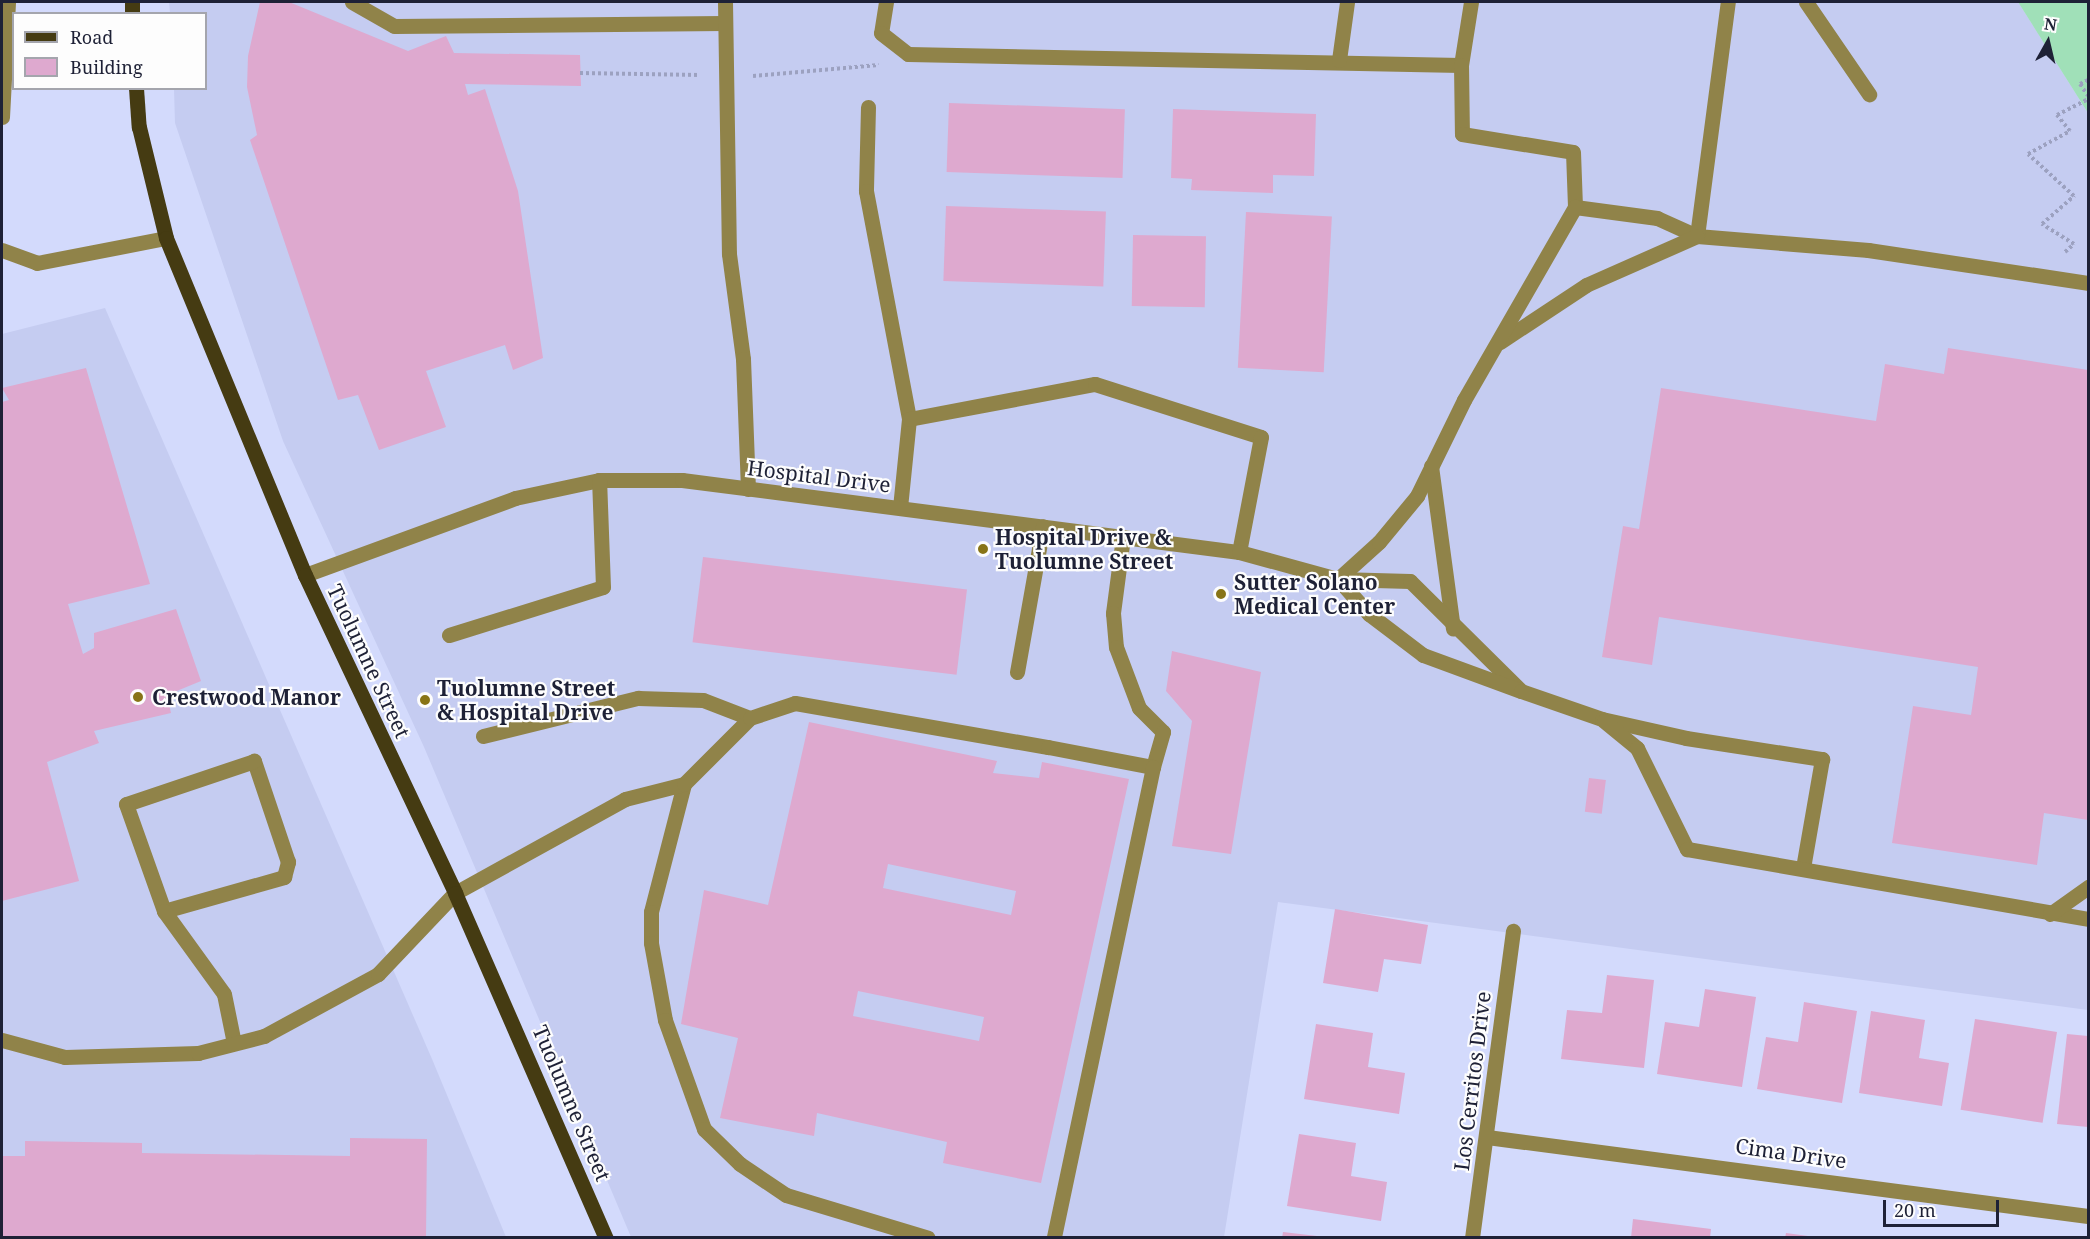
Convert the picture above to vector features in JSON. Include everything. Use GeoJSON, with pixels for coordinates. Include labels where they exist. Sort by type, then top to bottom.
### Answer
{"type":"FeatureCollection","features":[{"type":"Feature","properties":{"kind":"main road","name":"Tuolumne Street"},"geometry":{"type":"LineString","coordinates":[[136,90],[139,127],[166,238],[305,575],[455,893],[606,1238]]}},
{"type":"Feature","properties":{"kind":"street"},"geometry":{"type":"LineString","coordinates":[[2,117],[8,2]]}},
{"type":"Feature","properties":{"kind":"street"},"geometry":{"type":"LineString","coordinates":[[352,2],[394,26],[724,23]]}},
{"type":"Feature","properties":{"kind":"street"},"geometry":{"type":"LineString","coordinates":[[725,2],[729,254],[743,359],[748,489]]}},
{"type":"Feature","properties":{"kind":"street"},"geometry":{"type":"LineString","coordinates":[[886,2],[881,33],[908,54],[1339,60],[1461,65]]}},
{"type":"Feature","properties":{"kind":"street"},"geometry":{"type":"LineString","coordinates":[[1339,60],[1347,2]]}},
{"type":"Feature","properties":{"kind":"street"},"geometry":{"type":"LineString","coordinates":[[1471,2],[1461,65],[1462,134],[1573,152],[1575,207],[1430,465],[1418,496],[1379,542],[1338,579],[1369,614],[1423,655],[1602,719],[1822,759],[1803,868]]}},
{"type":"Feature","properties":{"kind":"street"},"geometry":{"type":"LineString","coordinates":[[1697,236],[1728,2]]}},
{"type":"Feature","properties":{"kind":"street"},"geometry":{"type":"LineString","coordinates":[[1806,2],[1869,94]]}},
{"type":"Feature","properties":{"kind":"street"},"geometry":{"type":"LineString","coordinates":[[868,107],[866,191],[909,419],[900,507]]}},
{"type":"Feature","properties":{"kind":"street"},"geometry":{"type":"LineString","coordinates":[[1575,207],[1657,218],[1697,236],[1868,250],[2088,283]]}},
{"type":"Feature","properties":{"kind":"street"},"geometry":{"type":"LineString","coordinates":[[1497,344],[1586,285],[1697,236]]}},
{"type":"Feature","properties":{"kind":"street"},"geometry":{"type":"LineString","coordinates":[[2,250],[37,263],[166,238]]}},
{"type":"Feature","properties":{"kind":"street"},"geometry":{"type":"LineString","coordinates":[[909,419],[1095,384],[1261,437],[1239,552]]}},
{"type":"Feature","properties":{"kind":"street"},"geometry":{"type":"LineString","coordinates":[[1430,465],[1454,629]]}},
{"type":"Feature","properties":{"kind":"street"},"geometry":{"type":"LineString","coordinates":[[449,635],[603,587],[599,480]]}},
{"type":"Feature","properties":{"kind":"street","name":"Hospital Drive"},"geometry":{"type":"LineString","coordinates":[[305,575],[515,498],[599,480],[681,480],[1239,552],[1338,579],[1410,581],[1454,629],[1521,691]]}},
{"type":"Feature","properties":{"kind":"street"},"geometry":{"type":"LineString","coordinates":[[1017,672],[1043,526]]}},
{"type":"Feature","properties":{"kind":"street"},"geometry":{"type":"LineString","coordinates":[[1054,1238],[1153,767],[1163,732],[1139,708],[1116,647],[1113,613],[1123,537]]}},
{"type":"Feature","properties":{"kind":"street"},"geometry":{"type":"LineString","coordinates":[[483,736],[638,698],[703,700],[750,718]]}},
{"type":"Feature","properties":{"kind":"street"},"geometry":{"type":"LineString","coordinates":[[928,1238],[786,1195],[740,1164],[704,1129],[665,1020],[651,942],[651,912],[684,784],[750,718],[795,703],[1153,767]]}},
{"type":"Feature","properties":{"kind":"street"},"geometry":{"type":"LineString","coordinates":[[1602,719],[1637,748],[1688,849],[2088,920]]}},
{"type":"Feature","properties":{"kind":"street"},"geometry":{"type":"LineString","coordinates":[[164,911],[285,877],[288,862],[254,761],[126,804],[164,911],[224,994],[234,1043]]}},
{"type":"Feature","properties":{"kind":"street"},"geometry":{"type":"LineString","coordinates":[[2,1040],[65,1057],[198,1053],[264,1036],[378,974],[455,893],[625,799],[684,784]]}},
{"type":"Feature","properties":{"kind":"street"},"geometry":{"type":"LineString","coordinates":[[2050,914],[2088,887]]}},
{"type":"Feature","properties":{"kind":"street","name":"Los Cerritos Drive"},"geometry":{"type":"LineString","coordinates":[[1473,1238],[1513,931]]}},
{"type":"Feature","properties":{"kind":"street","name":"Cima Drive"},"geometry":{"type":"LineString","coordinates":[[1487,1137],[2088,1216]]}},
{"type":"Feature","properties":{"kind":"path"},"geometry":{"type":"LineString","coordinates":[[2037,275],[2074,244],[2042,224],[2074,196],[2028,154],[2070,131],[2057,115],[2088,97],[2080,84],[2088,80]]}},
{"type":"Feature","properties":{"kind":"shaded area","name":"Sutter Solano Medical Center"},"geometry":{"type":"Polygon","coordinates":[[[169,2],[2018,2],[2088,113],[2088,1010],[1278,902],[1224,1237],[631,1237],[424,747],[283,441],[175,123],[174,90],[207,90],[207,12],[170,12],[169,2]]]}},
{"type":"Feature","properties":{"kind":"shaded area","name":"Crestwood Manor"},"geometry":{"type":"Polygon","coordinates":[[[105,308],[432,1059],[506,1237],[2,1238],[2,334],[105,308]]]}},
{"type":"Feature","properties":{"kind":"green space"},"geometry":{"type":"Polygon","coordinates":[[[2018,2],[2088,2],[2088,113],[2018,2]]]}},
{"type":"Feature","properties":{"kind":"building"},"geometry":{"type":"Polygon","coordinates":[[[260,2],[289,2],[408,51],[446,36],[454,53],[580,55],[581,86],[465,84],[468,95],[485,89],[518,191],[543,358],[513,370],[505,345],[426,371],[446,427],[379,450],[358,395],[338,400],[250,140],[257,135],[247,87],[248,56],[260,2]]]}},
{"type":"Feature","properties":{"kind":"building"},"geometry":{"type":"Polygon","coordinates":[[[949,103],[1125,109],[1122,178],[947,172],[949,103]]]}},
{"type":"Feature","properties":{"kind":"building"},"geometry":{"type":"Polygon","coordinates":[[[1173,109],[1316,114],[1314,176],[1273,175],[1273,193],[1191,190],[1192,179],[1171,178],[1173,109]]]}},
{"type":"Feature","properties":{"kind":"building"},"geometry":{"type":"Polygon","coordinates":[[[946,206],[1106,212],[1103,287],[943,281],[946,206]]]}},
{"type":"Feature","properties":{"kind":"building"},"geometry":{"type":"Polygon","coordinates":[[[1246,212],[1332,217],[1324,372],[1238,368],[1246,212]]]}},
{"type":"Feature","properties":{"kind":"building"},"geometry":{"type":"Polygon","coordinates":[[[1133,235],[1206,236],[1205,307],[1132,306],[1133,235]]]}},
{"type":"Feature","properties":{"kind":"building"},"geometry":{"type":"Polygon","coordinates":[[[1948,348],[2088,370],[2088,820],[2044,813],[2037,865],[1892,843],[1913,706],[1971,715],[1978,667],[1659,617],[1652,665],[1602,657],[1623,526],[1639,529],[1661,388],[1876,421],[1885,364],[1944,374],[1948,348]]]}},
{"type":"Feature","properties":{"kind":"building"},"geometry":{"type":"Polygon","coordinates":[[[86,368],[150,584],[68,604],[83,654],[94,648],[94,633],[176,609],[201,681],[167,695],[171,713],[94,731],[99,743],[47,762],[79,881],[2,901],[2,402],[9,400],[2,388],[86,368]]]}},
{"type":"Feature","properties":{"kind":"building"},"geometry":{"type":"Polygon","coordinates":[[[703,557],[967,589],[957,675],[693,642],[703,557]]]}},
{"type":"Feature","properties":{"kind":"building"},"geometry":{"type":"Polygon","coordinates":[[[1172,651],[1261,672],[1231,854],[1172,846],[1192,721],[1166,691],[1172,651]]]}},
{"type":"Feature","properties":{"kind":"building"},"geometry":{"type":"Polygon","coordinates":[[[809,722],[997,761],[993,773],[1039,778],[1042,762],[1129,779],[1041,1183],[943,1163],[947,1142],[817,1113],[814,1136],[720,1118],[738,1038],[681,1024],[704,890],[768,905],[809,722]],[[888,864],[883,888],[1011,915],[1016,891],[888,864]],[[858,991],[853,1016],[979,1041],[984,1017],[858,991]]]}},
{"type":"Feature","properties":{"kind":"building"},"geometry":{"type":"Polygon","coordinates":[[[1589,778],[1606,780],[1602,814],[1585,812],[1589,778]]]}},
{"type":"Feature","properties":{"kind":"building"},"geometry":{"type":"Polygon","coordinates":[[[1335,909],[1428,925],[1421,964],[1384,959],[1378,992],[1323,983],[1335,909]]]}},
{"type":"Feature","properties":{"kind":"building"},"geometry":{"type":"Polygon","coordinates":[[[1607,975],[1654,980],[1644,1068],[1561,1059],[1567,1010],[1602,1013],[1607,975]]]}},
{"type":"Feature","properties":{"kind":"building"},"geometry":{"type":"Polygon","coordinates":[[[1705,989],[1756,997],[1742,1087],[1657,1074],[1665,1022],[1699,1027],[1705,989]]]}},
{"type":"Feature","properties":{"kind":"building"},"geometry":{"type":"Polygon","coordinates":[[[1804,1002],[1857,1011],[1842,1103],[1757,1089],[1766,1037],[1798,1042],[1804,1002]]]}},
{"type":"Feature","properties":{"kind":"building"},"geometry":{"type":"Polygon","coordinates":[[[1871,1011],[1925,1020],[1919,1058],[1949,1063],[1942,1106],[1859,1093],[1871,1011]]]}},
{"type":"Feature","properties":{"kind":"building"},"geometry":{"type":"Polygon","coordinates":[[[1975,1019],[2057,1032],[2043,1123],[1961,1110],[1975,1019]]]}},
{"type":"Feature","properties":{"kind":"building"},"geometry":{"type":"Polygon","coordinates":[[[1316,1024],[1373,1033],[1368,1067],[1405,1073],[1399,1114],[1304,1099],[1316,1024]]]}},
{"type":"Feature","properties":{"kind":"building"},"geometry":{"type":"Polygon","coordinates":[[[2067,1034],[2088,1036],[2088,1127],[2057,1124],[2067,1034]]]}},
{"type":"Feature","properties":{"kind":"building"},"geometry":{"type":"Polygon","coordinates":[[[1299,1134],[1356,1143],[1351,1176],[1387,1182],[1381,1221],[1287,1206],[1299,1134]]]}},
{"type":"Feature","properties":{"kind":"building"},"geometry":{"type":"Polygon","coordinates":[[[350,1138],[427,1139],[426,1238],[2,1238],[2,1156],[25,1156],[25,1141],[142,1143],[142,1153],[350,1156],[350,1138]]]}},
{"type":"Feature","properties":{"kind":"building"},"geometry":{"type":"Polygon","coordinates":[[[1633,1219],[1711,1229],[1710,1238],[1631,1238],[1633,1219]]]}},
{"type":"Feature","properties":{"kind":"building"},"geometry":{"type":"Polygon","coordinates":[[[1283,1232],[1317,1236],[1317,1238],[1282,1238],[1283,1232]]]}},
{"type":"Feature","properties":{"kind":"building"},"geometry":{"type":"Polygon","coordinates":[[[1786,1233],[1808,1236],[1808,1238],[1785,1238],[1786,1233]]]}},
{"type":"Feature","properties":{"kind":"place","name":"Hospital Drive & Tuolumne Street"},"geometry":{"type":"Point","coordinates":[983,549]}},
{"type":"Feature","properties":{"kind":"place","name":"Sutter Solano Medical Center"},"geometry":{"type":"Point","coordinates":[1221,594]}},
{"type":"Feature","properties":{"kind":"place","name":"Crestwood Manor"},"geometry":{"type":"Point","coordinates":[138,697]}},
{"type":"Feature","properties":{"kind":"place","name":"Tuolumne Street & Hospital Drive"},"geometry":{"type":"Point","coordinates":[425,700]}}]}
